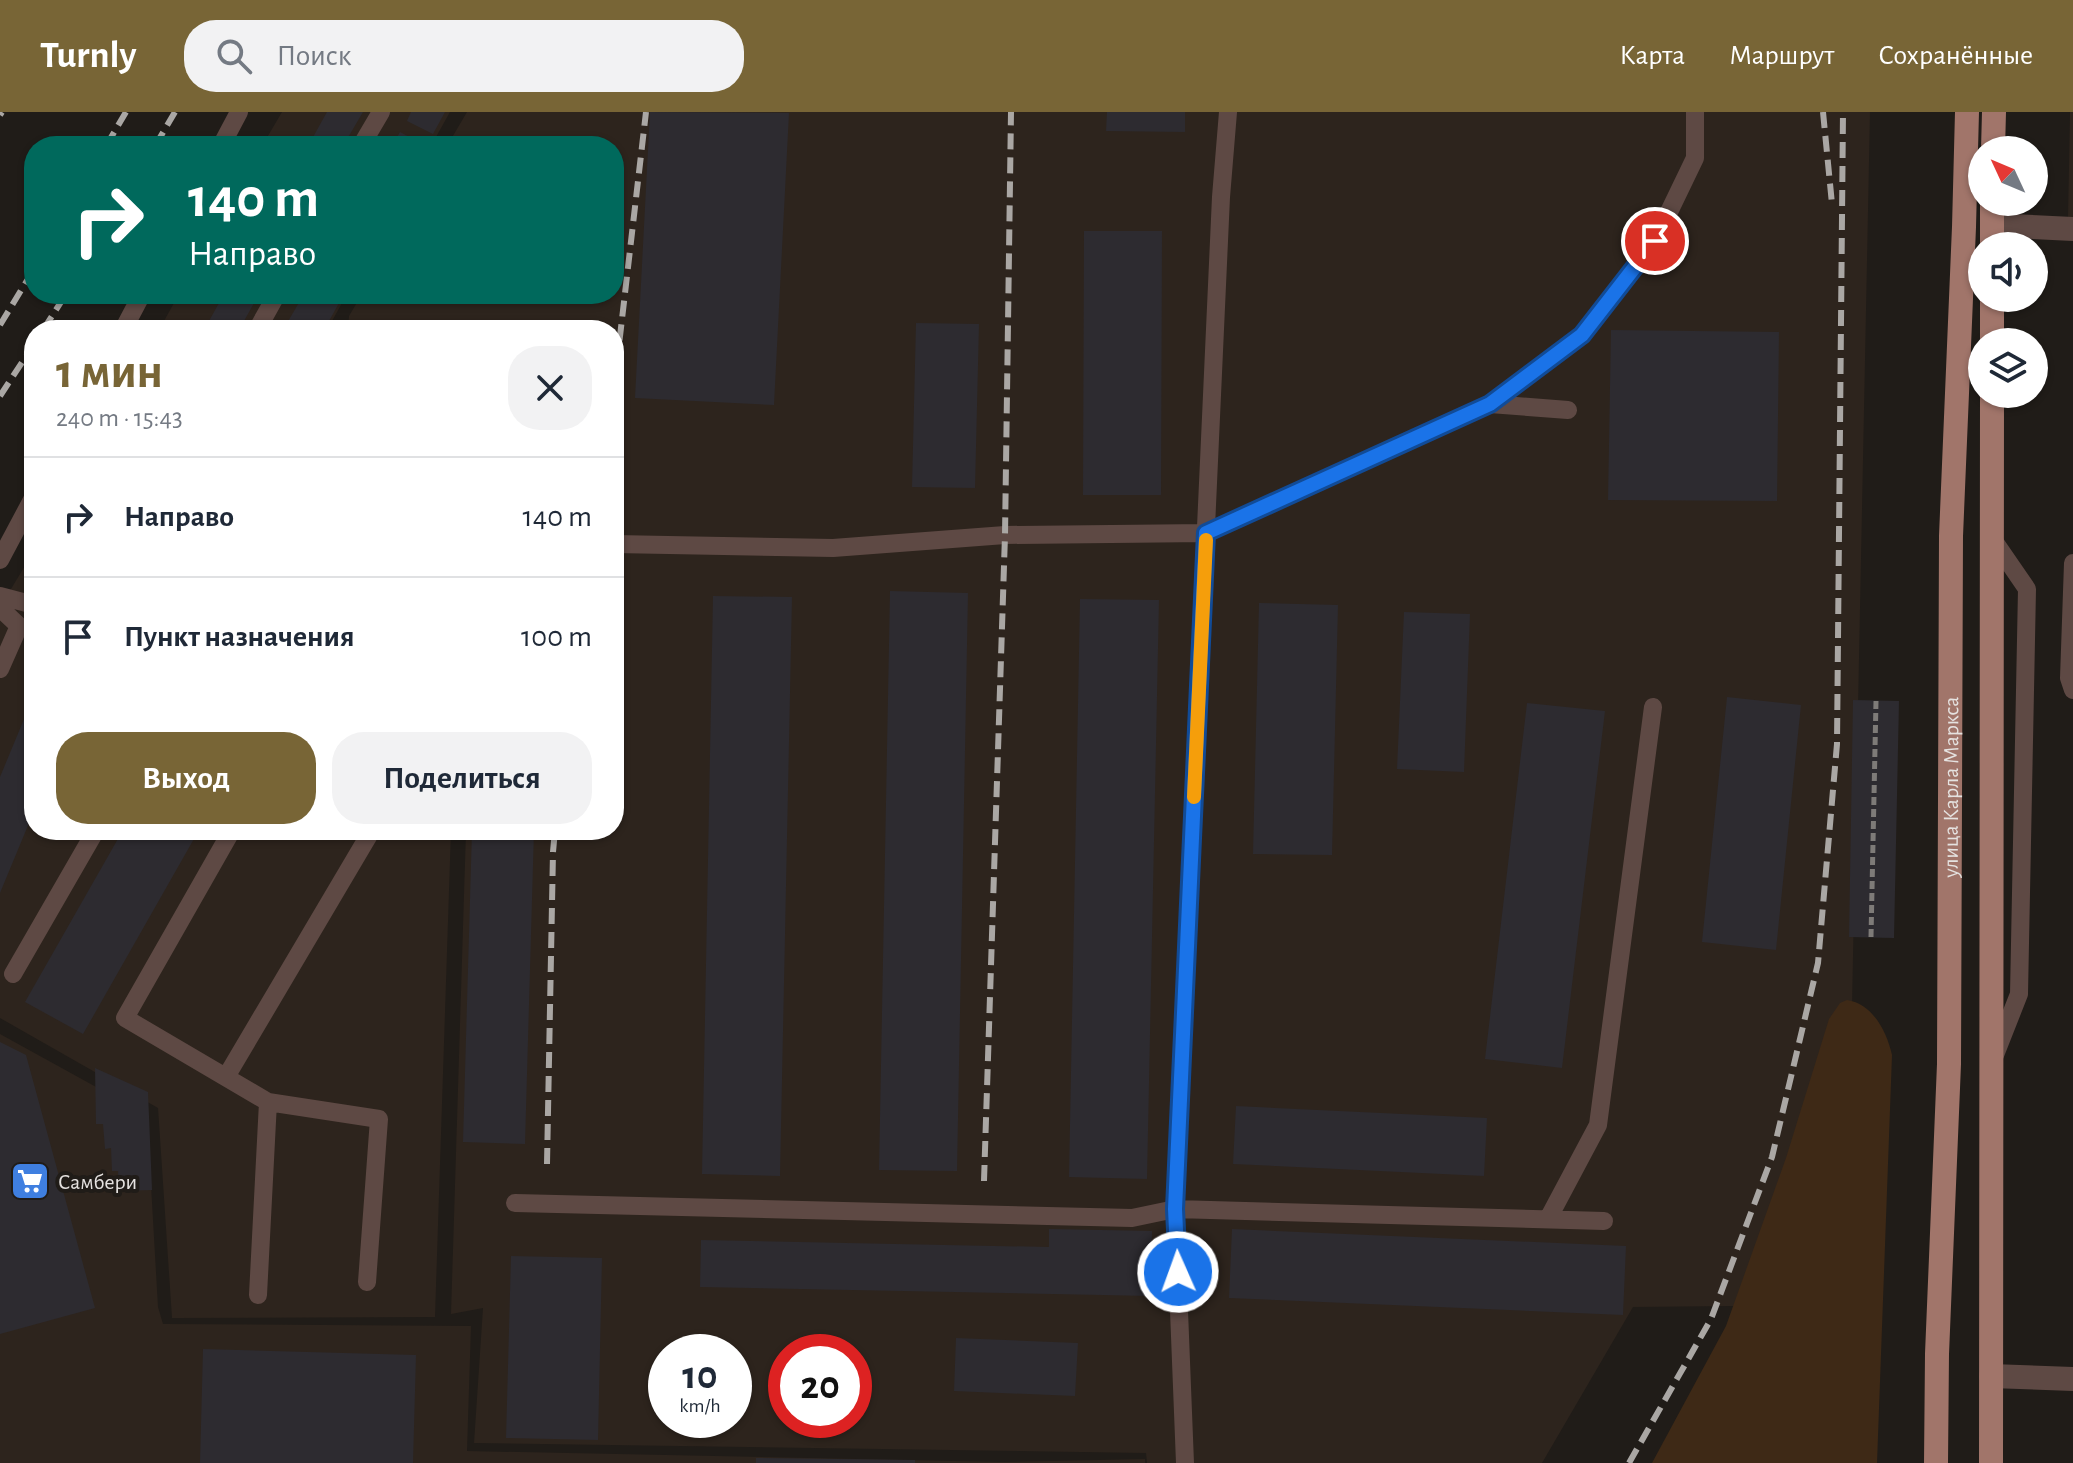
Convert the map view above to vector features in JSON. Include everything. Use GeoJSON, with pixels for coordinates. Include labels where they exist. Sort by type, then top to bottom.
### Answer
{"type":"FeatureCollection","features":[{"type":"Feature","properties":{"kind":"main road","name":"улица Карла Маркса"},"geometry":{"type":"LineString","coordinates":[[1936,1463],[1937,1354],[1949,1064],[1951,536],[1967,112]]}},
{"type":"Feature","properties":{"kind":"main road"},"geometry":{"type":"LineString","coordinates":[[1993,136],[1994,112]]}},
{"type":"Feature","properties":{"kind":"main road"},"geometry":{"type":"LineString","coordinates":[[1991,1463],[1992,408]]}},
{"type":"Feature","properties":{"kind":"street"},"geometry":{"type":"LineString","coordinates":[[1992,224],[2073,229]]}},
{"type":"Feature","properties":{"kind":"street"},"geometry":{"type":"LineString","coordinates":[[1991,1376],[2073,1379]]}},
{"type":"Feature","properties":{"kind":"lane"},"geometry":{"type":"LineString","coordinates":[[226,136],[239,112]]}},
{"type":"Feature","properties":{"kind":"lane"},"geometry":{"type":"LineString","coordinates":[[367,136],[381,112]]}},
{"type":"Feature","properties":{"kind":"lane"},"geometry":{"type":"LineString","coordinates":[[1185,1463],[1175,1209],[1221,197],[1228,112]]}},
{"type":"Feature","properties":{"kind":"lane"},"geometry":{"type":"LineString","coordinates":[[624,544],[833,548],[1005,535],[1206,533],[1490,404],[1582,335],[1655,241],[1695,158],[1695,112]]}},
{"type":"Feature","properties":{"kind":"lane"},"geometry":{"type":"LineString","coordinates":[[1490,404],[1568,410]]}},
{"type":"Feature","properties":{"kind":"lane"},"geometry":{"type":"LineString","coordinates":[[0,560],[24,515]]}},
{"type":"Feature","properties":{"kind":"lane"},"geometry":{"type":"LineString","coordinates":[[1992,538],[2027,589],[2019,994],[1992,1061]]}},
{"type":"Feature","properties":{"kind":"lane"},"geometry":{"type":"LineString","coordinates":[[2073,563],[2069,678],[2073,690]]}},
{"type":"Feature","properties":{"kind":"lane"},"geometry":{"type":"LineString","coordinates":[[0,596],[24,602]]}},
{"type":"Feature","properties":{"kind":"lane"},"geometry":{"type":"LineString","coordinates":[[0,608],[19,626],[0,669]]}},
{"type":"Feature","properties":{"kind":"lane"},"geometry":{"type":"LineString","coordinates":[[1548,1219],[1598,1125],[1653,707]]}},
{"type":"Feature","properties":{"kind":"lane"},"geometry":{"type":"LineString","coordinates":[[13,974],[90,840]]}},
{"type":"Feature","properties":{"kind":"lane"},"geometry":{"type":"LineString","coordinates":[[226,840],[125,1018],[268,1102],[379,1119],[367,1282]]}},
{"type":"Feature","properties":{"kind":"lane"},"geometry":{"type":"LineString","coordinates":[[226,1077],[366,840]]}},
{"type":"Feature","properties":{"kind":"lane"},"geometry":{"type":"LineString","coordinates":[[258,1295],[268,1102]]}},
{"type":"Feature","properties":{"kind":"lane"},"geometry":{"type":"LineString","coordinates":[[515,1203],[1132,1218],[1175,1209],[1604,1221]]}},
{"type":"Feature","properties":{"kind":"path"},"geometry":{"type":"LineString","coordinates":[[1871,937],[1876,701]]}},
{"type":"Feature","properties":{"kind":"shaded area"},"geometry":{"type":"Polygon","coordinates":[[[282,112],[450,112],[437,136],[268,136],[282,112]]]}},
{"type":"Feature","properties":{"kind":"shaded area"},"geometry":{"type":"Polygon","coordinates":[[[467,112],[1870,112],[1846,1305],[1633,1307],[1542,1463],[1147,1463],[1146,1453],[474,1443],[483,1308],[451,1314],[466,840],[624,840],[624,320],[349,320],[356,304],[624,304],[624,136],[453,136],[467,112]]]}},
{"type":"Feature","properties":{"kind":"shaded area"},"geometry":{"type":"Polygon","coordinates":[[[2070,112],[2073,112],[2073,218],[2068,218],[2070,112]]]}},
{"type":"Feature","properties":{"kind":"shaded area"},"geometry":{"type":"Polygon","coordinates":[[[173,304],[341,304],[333,320],[165,320],[173,304]]]}},
{"type":"Feature","properties":{"kind":"shaded area"},"geometry":{"type":"Polygon","coordinates":[[[24,567],[24,840],[451,840],[435,1317],[172,1318],[158,1108],[0,1018],[0,607],[24,567]]]}},
{"type":"Feature","properties":{"kind":"shaded area"},"geometry":{"type":"Polygon","coordinates":[[[1847,1000],[1864,1007],[1877,1020],[1887,1037],[1892,1055],[1877,1463],[1652,1463],[1726,1326],[1786,1158],[1829,1019],[1840,1003],[1847,1000]]]}},
{"type":"Feature","properties":{"kind":"shaded area"},"geometry":{"type":"Polygon","coordinates":[[[0,1034],[147,1115],[158,1307],[163,1324],[471,1326],[467,1451],[1002,1462],[1145,1459],[1145,1463],[0,1463],[0,1034]]]}},
{"type":"Feature","properties":{"kind":"building"},"geometry":{"type":"Polygon","coordinates":[[[327,112],[363,112],[349,136],[314,136],[327,112]]]}},
{"type":"Feature","properties":{"kind":"building"},"geometry":{"type":"Polygon","coordinates":[[[411,112],[445,112],[433,134],[407,121],[411,112]]]}},
{"type":"Feature","properties":{"kind":"building"},"geometry":{"type":"Polygon","coordinates":[[[650,112],[789,113],[774,405],[635,398],[650,112]]]}},
{"type":"Feature","properties":{"kind":"building"},"geometry":{"type":"Polygon","coordinates":[[[1107,112],[1185,112],[1185,132],[1106,131],[1107,112]]]}},
{"type":"Feature","properties":{"kind":"building"},"geometry":{"type":"Polygon","coordinates":[[[1084,231],[1162,231],[1161,495],[1083,495],[1084,231]]]}},
{"type":"Feature","properties":{"kind":"building"},"geometry":{"type":"Polygon","coordinates":[[[218,304],[253,304],[245,320],[210,320],[218,304]]]}},
{"type":"Feature","properties":{"kind":"building"},"geometry":{"type":"Polygon","coordinates":[[[298,304],[338,304],[330,320],[289,320],[298,304]]]}},
{"type":"Feature","properties":{"kind":"building"},"geometry":{"type":"Polygon","coordinates":[[[916,323],[979,324],[975,488],[912,487],[916,323]]]}},
{"type":"Feature","properties":{"kind":"building"},"geometry":{"type":"Polygon","coordinates":[[[1611,330],[1779,332],[1777,501],[1608,500],[1611,330]]]}},
{"type":"Feature","properties":{"kind":"building"},"geometry":{"type":"Polygon","coordinates":[[[890,591],[968,593],[957,1171],[879,1170],[890,591]]]}},
{"type":"Feature","properties":{"kind":"building"},"geometry":{"type":"Polygon","coordinates":[[[713,596],[792,597],[780,1176],[702,1174],[713,596]]]}},
{"type":"Feature","properties":{"kind":"building"},"geometry":{"type":"Polygon","coordinates":[[[1080,599],[1159,600],[1147,1179],[1069,1177],[1080,599]]]}},
{"type":"Feature","properties":{"kind":"building"},"geometry":{"type":"Polygon","coordinates":[[[1259,603],[1338,605],[1332,855],[1253,854],[1259,603]]]}},
{"type":"Feature","properties":{"kind":"building"},"geometry":{"type":"Polygon","coordinates":[[[1404,612],[1470,614],[1464,772],[1397,769],[1404,612]]]}},
{"type":"Feature","properties":{"kind":"building"},"geometry":{"type":"Polygon","coordinates":[[[1727,697],[1801,705],[1776,950],[1702,942],[1727,697]]]}},
{"type":"Feature","properties":{"kind":"building"},"geometry":{"type":"Polygon","coordinates":[[[1853,700],[1899,701],[1894,938],[1849,937],[1853,700]]]}},
{"type":"Feature","properties":{"kind":"building"},"geometry":{"type":"Polygon","coordinates":[[[1527,703],[1605,711],[1562,1068],[1485,1059],[1527,703]]]}},
{"type":"Feature","properties":{"kind":"building"},"geometry":{"type":"Polygon","coordinates":[[[24,719],[24,835],[0,893],[0,777],[24,719]]]}},
{"type":"Feature","properties":{"kind":"building"},"geometry":{"type":"Polygon","coordinates":[[[117,840],[193,840],[83,1034],[25,1002],[117,840]]]}},
{"type":"Feature","properties":{"kind":"building"},"geometry":{"type":"Polygon","coordinates":[[[472,840],[534,840],[525,1144],[463,1142],[472,840]]]}},
{"type":"Feature","properties":{"kind":"building","name":"Самбери"},"geometry":{"type":"Polygon","coordinates":[[[0,1042],[26,1055],[95,1308],[0,1334],[0,1042]]]}},
{"type":"Feature","properties":{"kind":"building"},"geometry":{"type":"Polygon","coordinates":[[[95,1068],[148,1092],[152,1190],[119,1191],[118,1171],[112,1171],[111,1148],[105,1149],[103,1124],[96,1124],[95,1068]]]}},
{"type":"Feature","properties":{"kind":"building"},"geometry":{"type":"Polygon","coordinates":[[[1236,1106],[1487,1118],[1484,1176],[1233,1164],[1236,1106]]]}},
{"type":"Feature","properties":{"kind":"building"},"geometry":{"type":"Polygon","coordinates":[[[1049,1229],[1152,1231],[1151,1296],[700,1287],[701,1240],[1049,1247],[1049,1229]]]}},
{"type":"Feature","properties":{"kind":"building"},"geometry":{"type":"Polygon","coordinates":[[[1232,1229],[1626,1246],[1623,1315],[1229,1298],[1232,1229]]]}},
{"type":"Feature","properties":{"kind":"building"},"geometry":{"type":"Polygon","coordinates":[[[511,1256],[602,1258],[598,1440],[506,1438],[511,1256]]]}},
{"type":"Feature","properties":{"kind":"building"},"geometry":{"type":"Polygon","coordinates":[[[956,1338],[1078,1343],[1075,1396],[954,1391],[956,1338]]]}},
{"type":"Feature","properties":{"kind":"building"},"geometry":{"type":"Polygon","coordinates":[[[203,1349],[416,1355],[413,1463],[200,1463],[203,1349]]]}},
{"type":"Feature","properties":{"kind":"building"},"geometry":{"type":"Polygon","coordinates":[[[756,1458],[915,1460],[915,1463],[756,1463],[756,1458]]]}},
{"type":"Feature","properties":{"kind":"railway"},"geometry":{"type":"LineString","coordinates":[[112,136],[126,112]]}},
{"type":"Feature","properties":{"kind":"railway"},"geometry":{"type":"LineString","coordinates":[[161,136],[175,112]]}},
{"type":"Feature","properties":{"kind":"railway"},"geometry":{"type":"LineString","coordinates":[[624,302],[646,112]]}},
{"type":"Feature","properties":{"kind":"railway"},"geometry":{"type":"LineString","coordinates":[[984,1181],[1005,535],[1011,112]]}},
{"type":"Feature","properties":{"kind":"railway"},"geometry":{"type":"LineString","coordinates":[[1823,112],[1832,204]]}},
{"type":"Feature","properties":{"kind":"railway"},"geometry":{"type":"LineString","coordinates":[[1629,1463],[1711,1319],[1772,1157],[1818,963],[1837,744],[1843,112]]}},
{"type":"Feature","properties":{"kind":"railway"},"geometry":{"type":"LineString","coordinates":[[0,325],[24,285]]}},
{"type":"Feature","properties":{"kind":"railway"},"geometry":{"type":"LineString","coordinates":[[49,320],[60,304]]}},
{"type":"Feature","properties":{"kind":"railway"},"geometry":{"type":"LineString","coordinates":[[622,320],[624,304]]}},
{"type":"Feature","properties":{"kind":"railway"},"geometry":{"type":"LineString","coordinates":[[0,396],[24,359]]}},
{"type":"Feature","properties":{"kind":"railway"},"geometry":{"type":"LineString","coordinates":[[547,1164],[554,840]]}},
{"type":"Feature","properties":{"kind":"slow traffic"},"geometry":{"type":"LineString","coordinates":[[1194,797],[1206,540]]}},
{"type":"Feature","properties":{"kind":"place","name":"Самбери"},"geometry":{"type":"Point","coordinates":[30,1181]}},
{"type":"Feature","properties":{"kind":"route"},"geometry":{"type":"LineString","coordinates":[[1178,1272],[1175,1209],[1206,533],[1490,404],[1582,335],[1655,241]]}}]}
